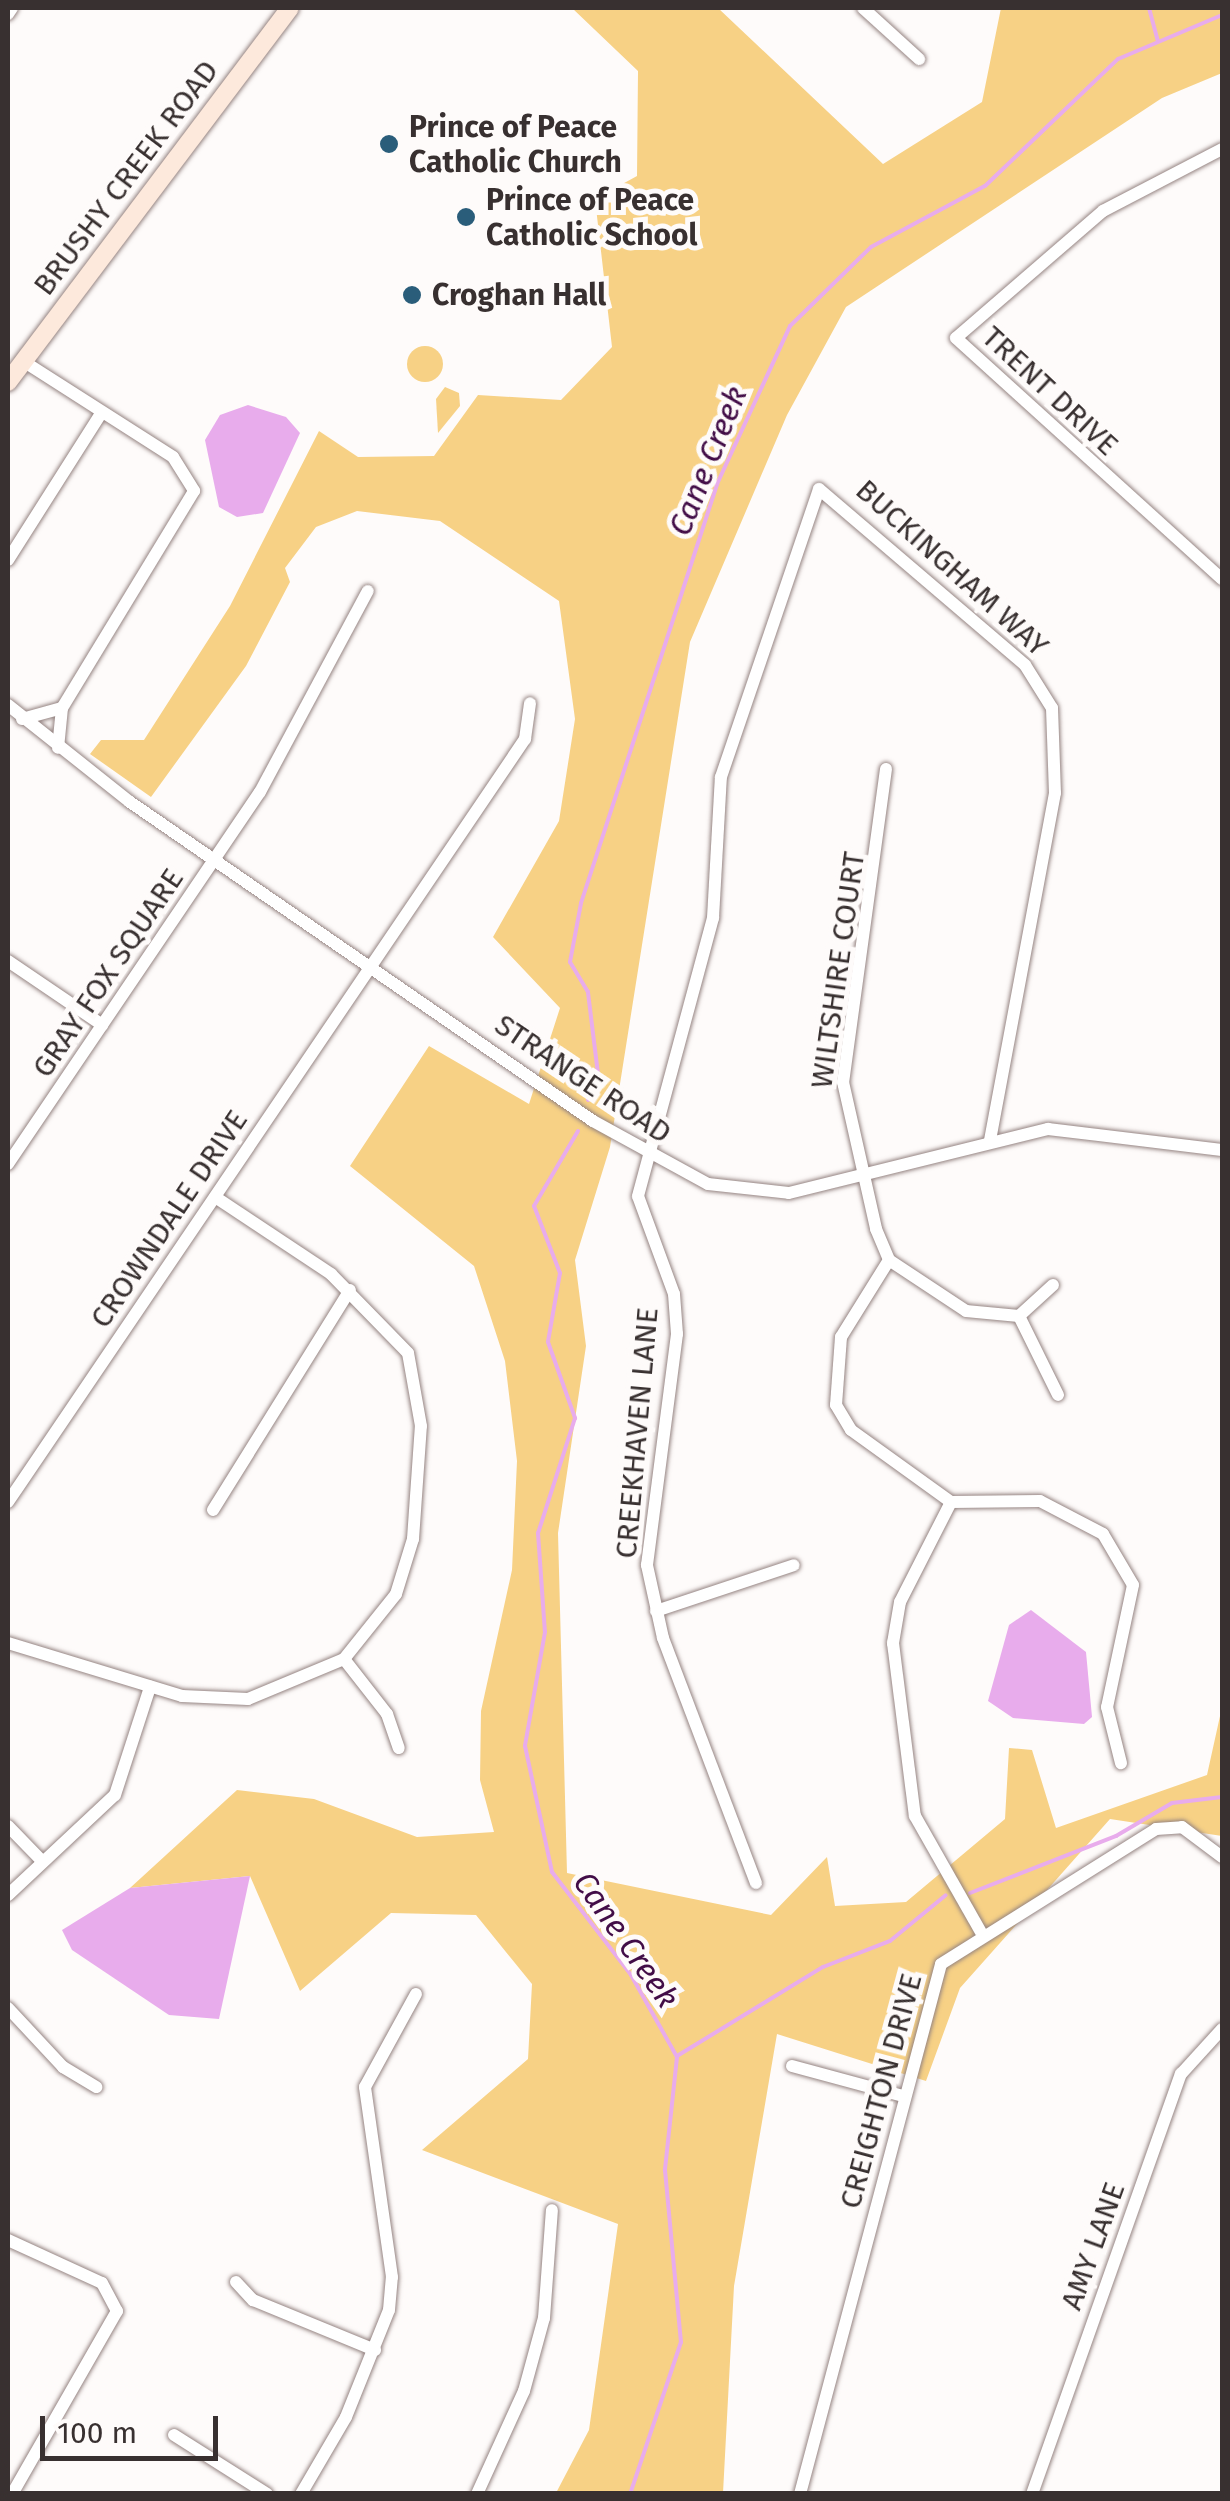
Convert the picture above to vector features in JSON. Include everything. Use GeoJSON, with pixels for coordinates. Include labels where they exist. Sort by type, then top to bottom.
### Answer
{"type":"FeatureCollection","features":[{"type":"Feature","properties":{"kind":"street"},"geometry":{"type":"LineString","coordinates":[[8,14],[12,8]]}},
{"type":"Feature","properties":{"kind":"street","name":"BRUSHY CREEK ROAD"},"geometry":{"type":"LineString","coordinates":[[8,382],[290,8]]}},
{"type":"Feature","properties":{"kind":"street"},"geometry":{"type":"LineString","coordinates":[[863,8],[918,59]]}},
{"type":"Feature","properties":{"kind":"street","name":"TRENT DRIVE"},"geometry":{"type":"LineString","coordinates":[[1222,150],[1103,212],[956,338],[1222,579]]}},
{"type":"Feature","properties":{"kind":"street"},"geometry":{"type":"LineString","coordinates":[[23,361],[185,466],[194,500],[62,708],[58,748]]}},
{"type":"Feature","properties":{"kind":"street"},"geometry":{"type":"LineString","coordinates":[[8,560],[102,412]]}},
{"type":"Feature","properties":{"kind":"street","name":"BUCKINGHAM WAY"},"geometry":{"type":"LineString","coordinates":[[653,1158],[713,918],[722,777],[819,489],[1025,665],[1052,708],[1055,794],[990,1140]]}},
{"type":"Feature","properties":{"kind":"street","name":"GRAY FOX SQUARE"},"geometry":{"type":"LineString","coordinates":[[8,1164],[216,858],[368,591]]}},
{"type":"Feature","properties":{"kind":"street","name":"CROWNDALE DRIVE"},"geometry":{"type":"LineString","coordinates":[[8,1502],[525,739],[530,703]]}},
{"type":"Feature","properties":{"kind":"street","name":"STRANGE ROAD"},"geometry":{"type":"LineString","coordinates":[[8,704],[58,748],[653,1158],[753,1195],[862,1176],[990,1140],[1069,1128],[1222,1150]]}},
{"type":"Feature","properties":{"kind":"street"},"geometry":{"type":"LineString","coordinates":[[22,719],[62,708]]}},
{"type":"Feature","properties":{"kind":"street","name":"WILTSHIRE COURT"},"geometry":{"type":"LineString","coordinates":[[886,769],[844,1082],[862,1176],[889,1260]]}},
{"type":"Feature","properties":{"kind":"street"},"geometry":{"type":"LineString","coordinates":[[8,962],[102,1025]]}},
{"type":"Feature","properties":{"kind":"street","name":"CREEKHAVEN LANE"},"geometry":{"type":"LineString","coordinates":[[653,1158],[638,1196],[674,1294],[677,1334],[647,1565],[656,1612],[756,1883]]}},
{"type":"Feature","properties":{"kind":"street"},"geometry":{"type":"LineString","coordinates":[[8,1642],[150,1687],[248,1698],[344,1659],[383,1616],[407,1566],[421,1414],[408,1353],[350,1290],[215,1197]]}},
{"type":"Feature","properties":{"kind":"street"},"geometry":{"type":"LineString","coordinates":[[1053,1285],[1019,1316],[966,1311],[889,1260],[840,1337],[832,1392],[851,1430],[950,1502],[1065,1508],[1119,1554],[1133,1585],[1107,1707],[1121,1763]]}},
{"type":"Feature","properties":{"kind":"street"},"geometry":{"type":"LineString","coordinates":[[212,1510],[350,1290]]}},
{"type":"Feature","properties":{"kind":"street"},"geometry":{"type":"LineString","coordinates":[[1019,1316],[1058,1395]]}},
{"type":"Feature","properties":{"kind":"street"},"geometry":{"type":"LineString","coordinates":[[950,1502],[900,1602],[893,1643],[915,1816],[981,1932]]}},
{"type":"Feature","properties":{"kind":"street"},"geometry":{"type":"LineString","coordinates":[[656,1612],[794,1565]]}},
{"type":"Feature","properties":{"kind":"street"},"geometry":{"type":"LineString","coordinates":[[344,1659],[387,1714],[399,1748]]}},
{"type":"Feature","properties":{"kind":"street"},"geometry":{"type":"LineString","coordinates":[[8,1895],[115,1795],[150,1687]]}},
{"type":"Feature","properties":{"kind":"street","name":"CREIGHTON DRIVE"},"geometry":{"type":"LineString","coordinates":[[800,2494],[936,1972],[981,1932],[1166,1825],[1222,1857]]}},
{"type":"Feature","properties":{"kind":"street"},"geometry":{"type":"LineString","coordinates":[[8,1826],[43,1862]]}},
{"type":"Feature","properties":{"kind":"street"},"geometry":{"type":"LineString","coordinates":[[301,2494],[375,2350],[392,2277],[365,2086],[416,1994]]}},
{"type":"Feature","properties":{"kind":"street"},"geometry":{"type":"LineString","coordinates":[[8,2008],[62,2067],[96,2087]]}},
{"type":"Feature","properties":{"kind":"street","name":"AMY LANE"},"geometry":{"type":"LineString","coordinates":[[1032,2494],[1181,2074],[1222,2029]]}},
{"type":"Feature","properties":{"kind":"street"},"geometry":{"type":"LineString","coordinates":[[792,2066],[903,2096]]}},
{"type":"Feature","properties":{"kind":"street"},"geometry":{"type":"LineString","coordinates":[[477,2494],[524,2391],[544,2318],[552,2210]]}},
{"type":"Feature","properties":{"kind":"street"},"geometry":{"type":"LineString","coordinates":[[8,2240],[102,2283],[116,2311],[12,2494]]}},
{"type":"Feature","properties":{"kind":"street"},"geometry":{"type":"LineString","coordinates":[[236,2282],[253,2300],[375,2350]]}},
{"type":"Feature","properties":{"kind":"street"},"geometry":{"type":"LineString","coordinates":[[174,2434],[267,2494]]}},
{"type":"Feature","properties":{"kind":"shaded area"},"geometry":{"type":"Polygon","coordinates":[[[572,8],[718,8],[883,164],[982,102],[1001,8],[1222,8],[1222,73],[1162,98],[846,307],[787,415],[690,642],[610,1147],[575,1260],[586,1346],[558,1533],[567,1873],[771,1915],[827,1857],[835,1906],[906,1902],[1005,1819],[1009,1748],[1032,1750],[1056,1828],[1207,1775],[1222,1707],[1222,1836],[1110,1819],[960,1988],[926,2081],[777,2034],[734,2286],[723,2493],[556,2493],[589,2430],[618,2224],[422,2150],[528,2059],[532,1984],[476,1915],[391,1913],[300,1991],[250,1876],[130,1888],[237,1790],[314,1799],[417,1837],[494,1832],[480,1780],[481,1711],[512,1570],[517,1461],[505,1361],[474,1266],[350,1166],[429,1046],[529,1104],[560,1008],[493,937],[559,821],[575,719],[559,601],[440,521],[357,511],[316,527],[285,568],[290,582],[246,666],[151,797],[90,754],[101,740],[144,740],[230,606],[319,431],[358,457],[434,456],[478,395],[561,400],[612,347],[595,199],[637,176],[638,71],[572,8]]]}},
{"type":"Feature","properties":{"kind":"shaded area"},"geometry":{"type":"Polygon","coordinates":[[[425,346],[437,352],[443,364],[437,376],[425,382],[413,376],[407,364],[413,352],[425,346]]]}},
{"type":"Feature","properties":{"kind":"shaded area"},"geometry":{"type":"Polygon","coordinates":[[[445,387],[459,393],[460,406],[438,433],[436,399],[445,387]]]}},
{"type":"Feature","properties":{"kind":"shaded area"},"geometry":{"type":"Polygon","coordinates":[[[248,405],[286,417],[300,433],[263,513],[237,517],[219,507],[205,440],[220,415],[248,405]]]}},
{"type":"Feature","properties":{"kind":"shaded area"},"geometry":{"type":"Polygon","coordinates":[[[1031,1610],[1086,1652],[1092,1717],[1084,1724],[1013,1718],[988,1701],[1009,1625],[1031,1610]]]}},
{"type":"Feature","properties":{"kind":"shaded area"},"geometry":{"type":"Polygon","coordinates":[[[250,1876],[219,2019],[169,2015],[72,1950],[62,1930],[130,1888],[250,1876]]]}},
{"type":"Feature","properties":{"kind":"waterway","name":"Cane Creek"},"geometry":{"type":"LineString","coordinates":[[1149,8],[1158,41]]}},
{"type":"Feature","properties":{"kind":"waterway","name":"Cane Creek"},"geometry":{"type":"LineString","coordinates":[[588,1100],[598,1074],[588,992],[570,962],[581,903],[717,484],[790,326],[871,247],[985,186],[1118,59],[1222,15]]}},
{"type":"Feature","properties":{"kind":"waterway","name":"Cane Creek"},"geometry":{"type":"LineString","coordinates":[[578,1131],[534,1206],[560,1273],[548,1342],[575,1418],[538,1533],[545,1632],[525,1746],[552,1872],[631,1975],[677,2057],[665,2170],[681,2342],[630,2494]]}},
{"type":"Feature","properties":{"kind":"waterway"},"geometry":{"type":"LineString","coordinates":[[970,1893],[1116,1836],[1172,1803],[1222,1797]]}},
{"type":"Feature","properties":{"kind":"waterway"},"geometry":{"type":"LineString","coordinates":[[677,2056],[823,1967],[890,1941],[946,1895]]}},
{"type":"Feature","properties":{"kind":"place","name":"Prince of Peace Catholic Church"},"geometry":{"type":"Point","coordinates":[389,144]}},
{"type":"Feature","properties":{"kind":"place","name":"Prince of Peace Catholic School"},"geometry":{"type":"Point","coordinates":[466,217]}},
{"type":"Feature","properties":{"kind":"place","name":"Croghan Hall"},"geometry":{"type":"Point","coordinates":[412,295]}}]}
